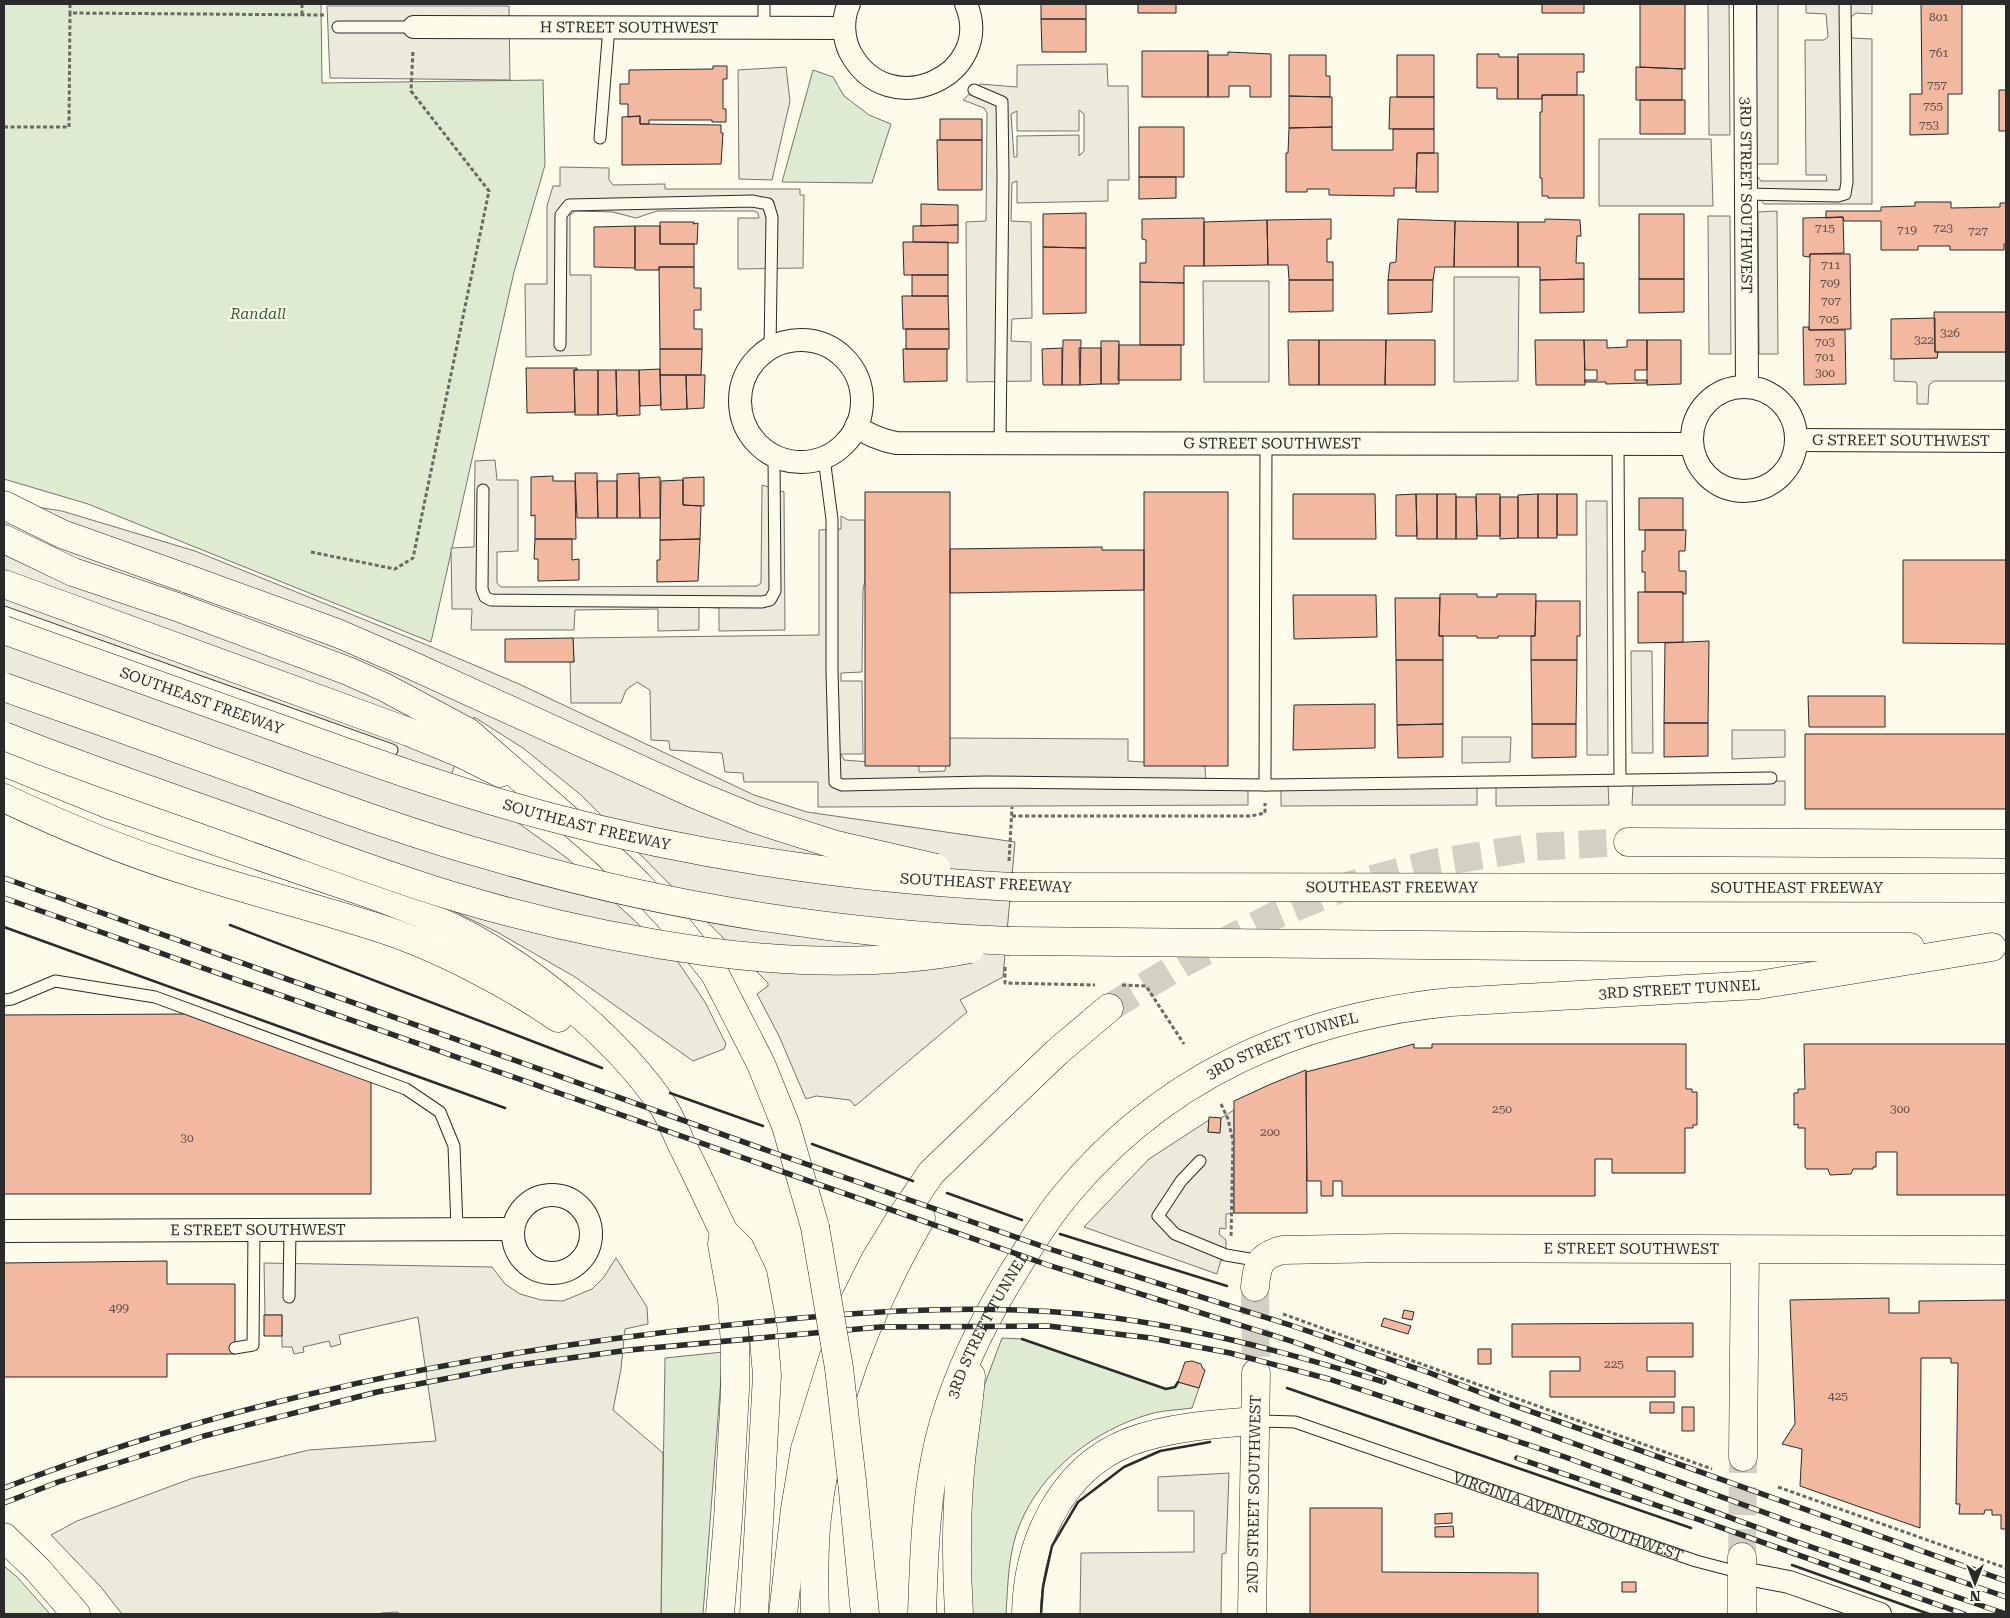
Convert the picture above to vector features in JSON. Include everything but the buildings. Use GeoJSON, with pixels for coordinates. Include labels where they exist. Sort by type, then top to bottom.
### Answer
{"type":"FeatureCollection","features":[{"type":"Feature","properties":{"kind":"main road"},"geometry":{"type":"LineString","coordinates":[[4,504],[62,534],[337,634],[403,661],[707,800],[755,819],[836,844],[1013,887]]}},
{"type":"Feature","properties":{"kind":"main road"},"geometry":{"type":"LineString","coordinates":[[4,539],[73,572],[348,671],[384,687],[549,801],[638,884],[677,926],[715,974],[761,1064],[786,1126],[814,1228],[839,1368],[865,1614]]}},
{"type":"Feature","properties":{"kind":"main road"},"geometry":{"type":"LineString","coordinates":[[4,584],[168,642],[400,728],[464,742]]}},
{"type":"Feature","properties":{"kind":"main road","name":"SOUTHEAST FREEWAY"},"geometry":{"type":"LineString","coordinates":[[4,630],[406,774],[546,816],[664,844],[775,864],[910,880],[1013,887],[2006,888]]}},
{"type":"Feature","properties":{"kind":"main road"},"geometry":{"type":"LineString","coordinates":[[4,687],[448,844],[539,870],[628,891],[774,918],[904,934],[1010,941],[1629,947],[1999,947]]}},
{"type":"Feature","properties":{"kind":"main road"},"geometry":{"type":"LineString","coordinates":[[4,736],[409,882],[505,911],[604,934],[724,954],[824,961],[905,959],[1010,941]]}},
{"type":"Feature","properties":{"kind":"main road"},"geometry":{"type":"LineString","coordinates":[[4,762],[110,805],[391,902],[471,938],[534,979],[562,1000],[617,1048],[663,1107],[724,1232],[740,1248],[753,1275],[763,1329],[766,1384],[754,1614]]}},
{"type":"Feature","properties":{"kind":"main road"},"geometry":{"type":"LineString","coordinates":[[4,798],[97,840],[191,872],[380,928],[450,958],[526,998],[581,1034],[610,1057],[663,1107]]}},
{"type":"Feature","properties":{"kind":"main road"},"geometry":{"type":"LineString","coordinates":[[1628,842],[2006,844]]}},
{"type":"Feature","properties":{"kind":"main road","name":"3RD STREET TUNNEL"},"geometry":{"type":"LineString","coordinates":[[922,1614],[924,1558],[935,1466],[944,1423],[974,1343],[1002,1291],[1038,1233],[1069,1190],[1127,1132],[1200,1077],[1280,1040],[1320,1026],[1407,1006],[1758,985],[1999,947]]}},
{"type":"Feature","properties":{"kind":"main road"},"geometry":{"type":"LineString","coordinates":[[783,1614],[793,1525],[805,1449],[833,1358],[854,1302],[880,1252],[900,1219],[932,1174],[1058,1052],[1109,1008]]}},
{"type":"Feature","properties":{"kind":"main road"},"geometry":{"type":"LineString","coordinates":[[815,1614],[814,1563],[822,1484],[833,1431],[851,1369],[890,1277],[913,1231],[942,1179],[990,1119]]}},
{"type":"Feature","properties":{"kind":"main road"},"geometry":{"type":"LineString","coordinates":[[720,1614],[728,1518],[735,1390],[732,1300],[722,1244],[724,1232]]}},
{"type":"Feature","properties":{"kind":"main road","name":"E STREET SOUTHWEST"},"geometry":{"type":"LineString","coordinates":[[1261,1261],[1267,1254],[1282,1250],[1391,1248],[2006,1250]]}},
{"type":"Feature","properties":{"kind":"main road"},"geometry":{"type":"LineString","coordinates":[[1743,1457],[1745,1250]]}},
{"type":"Feature","properties":{"kind":"main road"},"geometry":{"type":"LineString","coordinates":[[1255,1287],[1256,1275],[1261,1261]]}},
{"type":"Feature","properties":{"kind":"main road"},"geometry":{"type":"LineString","coordinates":[[959,1614],[957,1545],[960,1489],[974,1343]]}},
{"type":"Feature","properties":{"kind":"main road","name":"2ND STREET SOUTHWEST"},"geometry":{"type":"LineString","coordinates":[[1252,1614],[1256,1373]]}},
{"type":"Feature","properties":{"kind":"main road"},"geometry":{"type":"LineString","coordinates":[[1026,1614],[1030,1575],[1042,1530],[1065,1491],[1084,1471],[1100,1458],[1127,1443],[1156,1434],[1182,1429],[1256,1421]]}},
{"type":"Feature","properties":{"kind":"main road"},"geometry":{"type":"LineString","coordinates":[[852,1481],[852,1614]]}},
{"type":"Feature","properties":{"kind":"main road"},"geometry":{"type":"LineString","coordinates":[[4,1537],[38,1570],[76,1614]]}},
{"type":"Feature","properties":{"kind":"main road"},"geometry":{"type":"LineString","coordinates":[[1742,1565],[1742,1614]]}},
{"type":"Feature","properties":{"kind":"street"},"geometry":{"type":"LineString","coordinates":[[849,4],[844,28],[847,46],[856,63],[869,76],[886,85],[904,89],[923,87],[940,80],[954,68],[963,55],[969,40],[970,25],[966,4]]}},
{"type":"Feature","properties":{"kind":"street","name":"3RD STREET SOUTHWEST"},"geometry":{"type":"LineString","coordinates":[[1745,4],[1747,387]]}},
{"type":"Feature","properties":{"kind":"street","name":"H STREET SOUTHWEST"},"geometry":{"type":"LineString","coordinates":[[414,27],[844,28]]}},
{"type":"Feature","properties":{"kind":"street"},"geometry":{"type":"LineString","coordinates":[[786,342],[818,343],[834,350],[846,360],[856,374],[861,390],[862,406],[856,426],[845,443],[824,458],[807,462],[790,461],[774,456],[752,438],[744,425],[740,411],[740,396],[749,368],[770,349],[786,342]]}},
{"type":"Feature","properties":{"kind":"street"},"geometry":{"type":"LineString","coordinates":[[1747,387],[1762,390],[1775,397],[1786,408],[1794,422],[1796,440],[1791,461],[1776,480],[1762,488],[1745,491],[1729,488],[1714,481],[1703,470],[1695,456],[1692,444],[1695,423],[1702,408],[1714,396],[1730,389],[1747,387]]}},
{"type":"Feature","properties":{"kind":"street","name":"G STREET SOUTHWEST"},"geometry":{"type":"LineString","coordinates":[[856,426],[866,434],[896,443],[1692,444]]}},
{"type":"Feature","properties":{"kind":"street","name":"G STREET SOUTHWEST"},"geometry":{"type":"LineString","coordinates":[[1796,440],[2006,441]]}},
{"type":"Feature","properties":{"kind":"street","name":"E STREET SOUTHWEST"},"geometry":{"type":"LineString","coordinates":[[4,1230],[513,1229]]}},
{"type":"Feature","properties":{"kind":"street","name":"VIRGINIA AVENUE SOUTHWEST"},"geometry":{"type":"LineString","coordinates":[[1742,1565],[1880,1614]]}},
{"type":"Feature","properties":{"kind":"lane"},"geometry":{"type":"LineString","coordinates":[[764,4],[764,28]]}},
{"type":"Feature","properties":{"kind":"lane"},"geometry":{"type":"LineString","coordinates":[[1745,194],[1838,196],[1845,194],[1847,182],[1845,4]]}},
{"type":"Feature","properties":{"kind":"lane"},"geometry":{"type":"LineString","coordinates":[[338,27],[414,27]]}},
{"type":"Feature","properties":{"kind":"lane"},"geometry":{"type":"LineString","coordinates":[[600,138],[609,27]]}},
{"type":"Feature","properties":{"kind":"lane"},"geometry":{"type":"LineString","coordinates":[[974,90],[1002,102],[1000,444]]}},
{"type":"Feature","properties":{"kind":"lane"},"geometry":{"type":"LineString","coordinates":[[560,345],[561,215],[569,205],[752,201],[768,204],[772,217],[770,349]]}},
{"type":"Feature","properties":{"kind":"lane"},"geometry":{"type":"LineString","coordinates":[[1265,785],[1266,444]]}},
{"type":"Feature","properties":{"kind":"lane"},"geometry":{"type":"LineString","coordinates":[[1618,444],[1620,780]]}},
{"type":"Feature","properties":{"kind":"lane"},"geometry":{"type":"LineString","coordinates":[[483,490],[482,588],[485,597],[491,600],[762,602],[770,600],[775,591],[774,456]]}},
{"type":"Feature","properties":{"kind":"lane"},"geometry":{"type":"LineString","coordinates":[[824,458],[832,519],[832,671],[836,782],[842,785],[986,782],[1265,785],[1771,778]]}},
{"type":"Feature","properties":{"kind":"lane"},"geometry":{"type":"LineString","coordinates":[[4,612],[392,750]]}},
{"type":"Feature","properties":{"kind":"lane"},"geometry":{"type":"LineString","coordinates":[[4,1000],[12,999],[55,980],[155,997],[406,1089],[440,1112],[454,1146],[457,1229]]}},
{"type":"Feature","properties":{"kind":"lane"},"geometry":{"type":"LineString","coordinates":[[1200,1161],[1180,1181],[1158,1216],[1175,1234],[1226,1255],[1261,1261]]}},
{"type":"Feature","properties":{"kind":"lane"},"geometry":{"type":"LineString","coordinates":[[235,1348],[253,1345],[254,1230]]}},
{"type":"Feature","properties":{"kind":"lane"},"geometry":{"type":"LineString","coordinates":[[289,1297],[290,1230]]}},
{"type":"Feature","properties":{"kind":"lane","name":"VIRGINIA AVENUE SOUTHWEST"},"geometry":{"type":"LineString","coordinates":[[1256,1421],[1295,1422],[1696,1561],[1742,1565]]}},
{"type":"Feature","properties":{"kind":"path"},"geometry":{"type":"LineString","coordinates":[[4,128],[69,127],[70,4]]}},
{"type":"Feature","properties":{"kind":"path"},"geometry":{"type":"LineString","coordinates":[[302,4],[302,15]]}},
{"type":"Feature","properties":{"kind":"path"},"geometry":{"type":"LineString","coordinates":[[70,13],[332,15],[338,27]]}},
{"type":"Feature","properties":{"kind":"path"},"geometry":{"type":"LineString","coordinates":[[311,552],[395,569],[413,558],[489,191],[411,91],[414,27]]}},
{"type":"Feature","properties":{"kind":"path"},"geometry":{"type":"LineString","coordinates":[[1012,816],[1251,816],[1265,813],[1265,785]]}},
{"type":"Feature","properties":{"kind":"path"},"geometry":{"type":"LineString","coordinates":[[1181,1039],[1184,1044]]}},
{"type":"Feature","properties":{"kind":"path"},"geometry":{"type":"LineString","coordinates":[[1220,1104],[1228,1119],[1233,1140],[1231,1238]]}},
{"type":"Feature","properties":{"kind":"path"},"geometry":{"type":"LineString","coordinates":[[1283,1314],[1712,1469]]}},
{"type":"Feature","properties":{"kind":"path"},"geometry":{"type":"LineString","coordinates":[[1778,1487],[2006,1568]]}},
{"type":"Feature","properties":{"kind":"green space","name":"Randall"},"geometry":{"type":"Polygon","coordinates":[[[4,4],[321,4],[322,83],[543,80],[545,165],[514,272],[431,642],[88,504],[4,479],[4,4]]]}},
{"type":"Feature","properties":{"kind":"green space"},"geometry":{"type":"Polygon","coordinates":[[[813,70],[833,77],[844,96],[869,115],[891,124],[872,183],[782,182],[813,70]]]}},
{"type":"Feature","properties":{"kind":"green space"},"geometry":{"type":"Polygon","coordinates":[[[1002,1338],[1022,1339],[1166,1389],[1175,1387],[1178,1382],[1199,1388],[1192,1408],[1150,1414],[1110,1430],[1090,1442],[1056,1470],[1030,1504],[1016,1535],[1009,1568],[1006,1614],[971,1614],[966,1517],[978,1402],[1002,1338]]]}},
{"type":"Feature","properties":{"kind":"green space"},"geometry":{"type":"Polygon","coordinates":[[[723,1352],[703,1614],[661,1614],[665,1358],[723,1352]]]}},
{"type":"Feature","properties":{"kind":"green space"},"geometry":{"type":"Polygon","coordinates":[[[4,1566],[17,1577],[50,1614],[4,1614],[4,1566]]]}},
{"type":"Feature","properties":{"kind":"shaded area"},"geometry":{"type":"Polygon","coordinates":[[[1708,4],[1729,4],[1730,135],[1709,135],[1708,4]]]}},
{"type":"Feature","properties":{"kind":"shaded area"},"geometry":{"type":"Polygon","coordinates":[[[1757,4],[1778,4],[1778,164],[1756,164],[1757,4]]]}},
{"type":"Feature","properties":{"kind":"shaded area"},"geometry":{"type":"Polygon","coordinates":[[[1806,4],[1872,4],[1872,14],[1856,13],[1850,19],[1852,38],[1872,39],[1872,204],[1764,204],[1756,194],[1756,175],[1761,181],[1827,181],[1826,175],[1806,175],[1805,40],[1824,40],[1828,37],[1826,14],[1806,13],[1806,4]]]}},
{"type":"Feature","properties":{"kind":"shaded area"},"geometry":{"type":"Polygon","coordinates":[[[327,6],[509,6],[510,80],[330,78],[327,6]]]}},
{"type":"Feature","properties":{"kind":"shaded area"},"geometry":{"type":"Polygon","coordinates":[[[1107,64],[1108,86],[1128,86],[1129,180],[1108,180],[1108,201],[1017,203],[1017,181],[1012,183],[1011,221],[1031,222],[1032,318],[1012,319],[1011,341],[1031,342],[1031,381],[967,382],[966,222],[986,221],[987,113],[984,108],[963,100],[980,84],[1017,87],[1017,65],[1107,64]],[[1079,110],[1079,131],[1017,131],[1017,111],[1011,114],[1014,157],[1017,157],[1017,136],[1079,135],[1079,156],[1084,151],[1084,114],[1079,110]]]}},
{"type":"Feature","properties":{"kind":"shaded area"},"geometry":{"type":"Polygon","coordinates":[[[786,67],[790,101],[772,180],[739,179],[738,70],[786,67]]]}},
{"type":"Feature","properties":{"kind":"shaded area"},"geometry":{"type":"Polygon","coordinates":[[[1599,139],[1711,139],[1713,206],[1599,206],[1599,139]]]}},
{"type":"Feature","properties":{"kind":"shaded area"},"geometry":{"type":"Polygon","coordinates":[[[560,167],[609,168],[609,180],[613,185],[665,184],[665,189],[800,189],[800,195],[804,195],[803,268],[738,269],[738,218],[759,218],[758,213],[754,211],[657,211],[636,218],[613,212],[575,211],[570,215],[570,275],[591,275],[591,355],[526,357],[525,284],[547,284],[547,206],[553,186],[560,186],[560,167]]]}},
{"type":"Feature","properties":{"kind":"shaded area"},"geometry":{"type":"Polygon","coordinates":[[[1777,211],[1778,354],[1759,354],[1758,212],[1777,211]]]}},
{"type":"Feature","properties":{"kind":"shaded area"},"geometry":{"type":"Polygon","coordinates":[[[1708,216],[1730,216],[1731,354],[1709,354],[1708,216]]]}},
{"type":"Feature","properties":{"kind":"shaded area"},"geometry":{"type":"Polygon","coordinates":[[[1454,277],[1519,277],[1518,381],[1454,382],[1454,277]]]}},
{"type":"Feature","properties":{"kind":"shaded area"},"geometry":{"type":"Polygon","coordinates":[[[1203,281],[1269,281],[1269,382],[1204,382],[1203,281]]]}},
{"type":"Feature","properties":{"kind":"shaded area"},"geometry":{"type":"Polygon","coordinates":[[[1938,352],[2006,352],[2006,381],[1934,381],[1929,385],[1928,404],[1917,404],[1916,382],[1894,381],[1894,359],[1937,358],[1938,352]]]}},
{"type":"Feature","properties":{"kind":"shaded area"},"geometry":{"type":"Polygon","coordinates":[[[495,460],[497,480],[518,480],[518,551],[497,552],[497,583],[501,587],[757,586],[761,583],[762,485],[784,492],[785,630],[719,631],[719,608],[699,607],[699,630],[658,631],[658,609],[575,610],[574,630],[471,630],[472,609],[452,609],[451,548],[474,547],[475,461],[495,460]]]}},
{"type":"Feature","properties":{"kind":"shaded area"},"geometry":{"type":"Polygon","coordinates":[[[1586,501],[1607,501],[1608,755],[1587,755],[1586,501]]]}},
{"type":"Feature","properties":{"kind":"shaded area"},"geometry":{"type":"Polygon","coordinates":[[[4,502],[62,511],[195,551],[519,684],[754,795],[807,812],[1015,842],[1003,977],[960,1000],[967,1012],[855,1106],[850,1100],[816,1096],[806,1099],[779,1036],[757,994],[768,986],[768,983],[581,795],[523,748],[474,717],[451,775],[567,858],[676,959],[705,1002],[726,1044],[724,1049],[693,1061],[575,977],[497,932],[431,900],[4,769],[4,502]]]}},
{"type":"Feature","properties":{"kind":"shaded area"},"geometry":{"type":"Polygon","coordinates":[[[841,516],[848,520],[865,520],[862,672],[841,673],[841,681],[862,681],[863,754],[841,754],[844,760],[919,766],[919,772],[945,771],[950,738],[1128,739],[1128,761],[1205,766],[1206,785],[1248,784],[1248,805],[818,807],[818,782],[744,782],[743,773],[725,772],[722,753],[670,750],[669,741],[651,740],[650,690],[637,682],[626,690],[621,703],[571,703],[570,662],[574,662],[573,638],[819,635],[819,530],[841,529],[841,516]]]}},
{"type":"Feature","properties":{"kind":"shaded area"},"geometry":{"type":"Polygon","coordinates":[[[1631,651],[1652,651],[1653,753],[1632,753],[1631,651]]]}},
{"type":"Feature","properties":{"kind":"shaded area"},"geometry":{"type":"Polygon","coordinates":[[[1732,730],[1785,730],[1785,757],[1732,759],[1732,730]]]}},
{"type":"Feature","properties":{"kind":"shaded area"},"geometry":{"type":"Polygon","coordinates":[[[1462,737],[1511,737],[1510,762],[1462,763],[1462,737]]]}},
{"type":"Feature","properties":{"kind":"shaded area"},"geometry":{"type":"Polygon","coordinates":[[[1785,781],[1785,805],[1632,805],[1633,784],[1785,781]]]}},
{"type":"Feature","properties":{"kind":"shaded area"},"geometry":{"type":"Polygon","coordinates":[[[1608,784],[1609,805],[1496,806],[1496,785],[1608,784]]]}},
{"type":"Feature","properties":{"kind":"shaded area"},"geometry":{"type":"Polygon","coordinates":[[[1281,785],[1477,785],[1477,805],[1281,806],[1281,785]]]}},
{"type":"Feature","properties":{"kind":"shaded area"},"geometry":{"type":"Polygon","coordinates":[[[1234,1110],[1234,1213],[1226,1214],[1226,1229],[1220,1228],[1219,1234],[1226,1240],[1226,1260],[1221,1260],[1217,1274],[1084,1227],[1149,1159],[1209,1120],[1208,1132],[1219,1133],[1221,1118],[1234,1110]]]}},
{"type":"Feature","properties":{"kind":"shaded area"},"geometry":{"type":"Polygon","coordinates":[[[616,1258],[647,1307],[648,1324],[625,1329],[621,1369],[613,1410],[663,1453],[661,1614],[399,1614],[398,1612],[380,1614],[122,1614],[100,1586],[51,1535],[77,1521],[193,1478],[309,1450],[436,1441],[418,1317],[339,1335],[341,1344],[331,1347],[329,1341],[303,1347],[304,1352],[294,1354],[292,1347],[282,1347],[282,1315],[265,1315],[264,1263],[492,1267],[505,1284],[520,1294],[541,1300],[563,1301],[592,1289],[604,1277],[616,1258]]]}},
{"type":"Feature","properties":{"kind":"shaded area"},"geometry":{"type":"Polygon","coordinates":[[[1229,1473],[1226,1553],[1222,1554],[1221,1614],[1080,1614],[1081,1553],[1194,1552],[1194,1511],[1158,1511],[1158,1477],[1229,1473]]]}},
{"type":"Feature","properties":{"kind":"tunnel"},"geometry":{"type":"LineString","coordinates":[[1109,1008],[1185,962],[1276,915],[1350,885],[1433,863],[1534,847],[1628,842]]}},
{"type":"Feature","properties":{"kind":"tunnel"},"geometry":{"type":"LineString","coordinates":[[1255,1287],[1256,1373]]}},
{"type":"Feature","properties":{"kind":"tunnel"},"geometry":{"type":"LineString","coordinates":[[1742,1557],[1743,1457]]}},
{"type":"Feature","properties":{"kind":"railway"},"geometry":{"type":"LineString","coordinates":[[4,878],[769,1151],[1053,1250],[1293,1326],[1430,1373],[1510,1404],[2006,1581]]}},
{"type":"Feature","properties":{"kind":"railway"},"geometry":{"type":"LineString","coordinates":[[4,898],[1048,1265],[1294,1342],[1796,1524],[2006,1597]]}},
{"type":"Feature","properties":{"kind":"railway"},"geometry":{"type":"LineString","coordinates":[[4,1488],[91,1457],[179,1429],[267,1404],[357,1383],[447,1365],[629,1337],[765,1321],[855,1314],[991,1309],[1081,1314],[1120,1319],[1234,1340],[1384,1382]]}},
{"type":"Feature","properties":{"kind":"railway"},"geometry":{"type":"LineString","coordinates":[[4,1503],[58,1482],[204,1436],[377,1392],[511,1366],[629,1350],[880,1327],[1048,1326],[1151,1338],[1230,1353],[1329,1379],[1565,1457],[1794,1541],[2006,1614]]}},
{"type":"Feature","properties":{"kind":"railway"},"geometry":{"type":"LineString","coordinates":[[1517,1458],[1700,1520],[1964,1614]]}},
{"type":"Feature","properties":{"kind":"wall"},"geometry":{"type":"LineString","coordinates":[[230,925],[602,1068]]}},
{"type":"Feature","properties":{"kind":"wall"},"geometry":{"type":"LineString","coordinates":[[4,927],[505,1108]]}},
{"type":"Feature","properties":{"kind":"wall"},"geometry":{"type":"LineString","coordinates":[[670,1093],[763,1126]]}},
{"type":"Feature","properties":{"kind":"wall"},"geometry":{"type":"LineString","coordinates":[[812,1144],[913,1181]]}},
{"type":"Feature","properties":{"kind":"wall"},"geometry":{"type":"LineString","coordinates":[[947,1193],[1022,1220]]}},
{"type":"Feature","properties":{"kind":"wall"},"geometry":{"type":"LineString","coordinates":[[1060,1234],[1227,1286]]}},
{"type":"Feature","properties":{"kind":"wall"},"geometry":{"type":"LineString","coordinates":[[1022,1339],[1166,1389],[1175,1387],[1178,1382]]}},
{"type":"Feature","properties":{"kind":"wall"},"geometry":{"type":"LineString","coordinates":[[1287,1388],[1691,1528]]}},
{"type":"Feature","properties":{"kind":"wall"},"geometry":{"type":"LineString","coordinates":[[1041,1614],[1043,1587],[1052,1546],[1078,1502],[1124,1467],[1160,1451],[1210,1442]]}},
{"type":"Feature","properties":{"kind":"wall"},"geometry":{"type":"LineString","coordinates":[[1792,1565],[1929,1614]]}}]}
